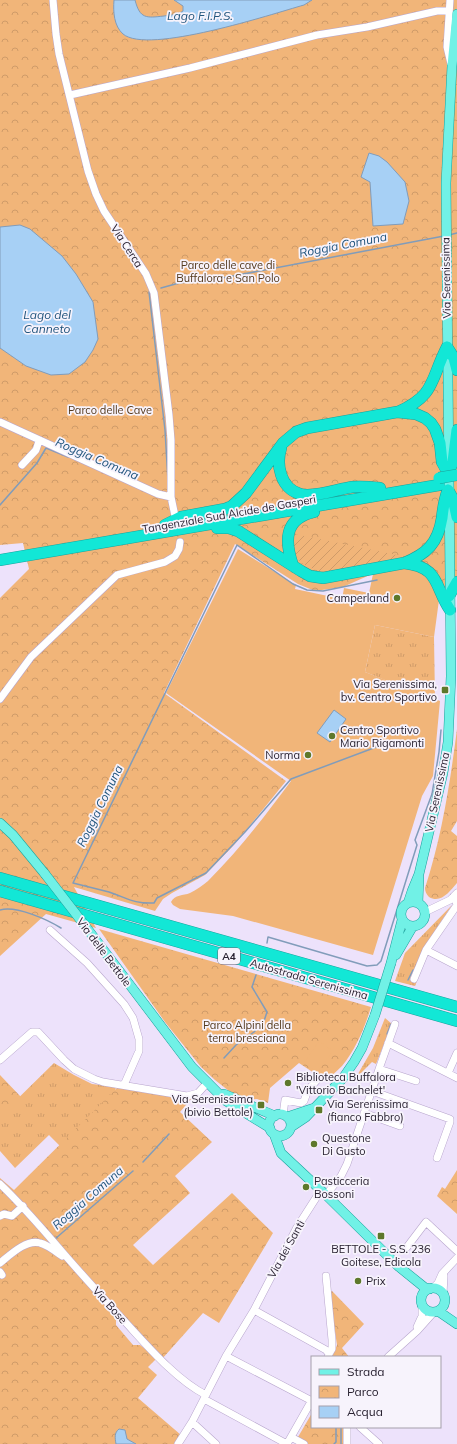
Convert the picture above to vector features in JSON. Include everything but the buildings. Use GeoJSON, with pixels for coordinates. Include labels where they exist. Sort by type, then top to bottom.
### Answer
{"type":"FeatureCollection","features":[{"type":"Feature","properties":{"kind":"highway"},"geometry":{"type":"LineString","coordinates":[[447,347],[454,358],[457,370]]}},
{"type":"Feature","properties":{"kind":"highway"},"geometry":{"type":"LineString","coordinates":[[163,529],[181,517],[225,509],[232,506],[246,493],[283,443],[296,432],[307,428],[397,412],[420,400],[429,390],[447,347]]}},
{"type":"Feature","properties":{"kind":"highway"},"geometry":{"type":"LineString","coordinates":[[397,412],[416,414],[426,418],[431,423],[440,443],[446,480],[453,499],[457,517]]}},
{"type":"Feature","properties":{"kind":"highway"},"geometry":{"type":"LineString","coordinates":[[163,529],[177,534],[216,528],[229,528],[248,536],[278,558],[310,576],[323,578],[404,563],[416,558],[430,548],[440,528],[446,480],[453,462],[457,430]]}},
{"type":"Feature","properties":{"kind":"highway"},"geometry":{"type":"LineString","coordinates":[[283,443],[278,457],[280,473],[287,485],[296,492],[309,495],[365,486],[377,492],[362,503],[305,514],[295,521],[288,533],[287,540],[287,547],[293,566]]}},
{"type":"Feature","properties":{"kind":"highway","name":"Tangenziale Sud Alcide de Gasperi"},"geometry":{"type":"LineString","coordinates":[[0,560],[163,529],[446,480],[457,482]]}},
{"type":"Feature","properties":{"kind":"highway","name":"Tangenziale Sud Alcide de Gasperi"},"geometry":{"type":"LineString","coordinates":[[0,554],[163,529]]}},
{"type":"Feature","properties":{"kind":"highway"},"geometry":{"type":"LineString","coordinates":[[404,563],[416,564],[431,574],[437,582],[444,601],[450,610]]}},
{"type":"Feature","properties":{"kind":"highway"},"geometry":{"type":"LineString","coordinates":[[450,596],[457,582]]}},
{"type":"Feature","properties":{"kind":"highway","name":"Autostrada Serenissima"},"geometry":{"type":"LineString","coordinates":[[0,878],[457,1008]]}},
{"type":"Feature","properties":{"kind":"highway","name":"Autostrada Serenissima"},"geometry":{"type":"LineString","coordinates":[[0,891],[457,1021]]}},
{"type":"Feature","properties":{"kind":"main road","name":"Via Serenissima"},"geometry":{"type":"LineString","coordinates":[[291,1127],[306,1117],[334,1089],[354,1062],[370,1030],[391,963],[402,920],[402,910],[408,903],[419,874],[443,773],[448,742],[451,676],[446,480],[446,184],[453,13]]}},
{"type":"Feature","properties":{"kind":"main road","name":"Via delle Bettole"},"geometry":{"type":"LineString","coordinates":[[0,823],[13,834],[45,874],[192,1067],[226,1101],[272,1131]]}},
{"type":"Feature","properties":{"kind":"main road","name":"Via Serenissima"},"geometry":{"type":"LineString","coordinates":[[418,903],[419,874]]}},
{"type":"Feature","properties":{"kind":"main road"},"geometry":{"type":"LineString","coordinates":[[408,903],[418,903],[424,908],[425,912]]}},
{"type":"Feature","properties":{"kind":"main road","name":"Via Serenissima"},"geometry":{"type":"LineString","coordinates":[[391,963],[413,926],[417,926],[424,920],[425,912]]}},
{"type":"Feature","properties":{"kind":"main road"},"geometry":{"type":"LineString","coordinates":[[402,920],[409,926],[413,926]]}},
{"type":"Feature","properties":{"kind":"main road","name":"Via delle Bettole"},"geometry":{"type":"LineString","coordinates":[[216,1090],[282,1116]]}},
{"type":"Feature","properties":{"kind":"main road","name":"Via Serenissima"},"geometry":{"type":"LineString","coordinates":[[282,1116],[314,1108]]}},
{"type":"Feature","properties":{"kind":"main road"},"geometry":{"type":"LineString","coordinates":[[284,1136],[290,1131],[290,1122],[282,1116],[270,1121],[279,1149],[284,1156],[324,1192],[398,1266],[415,1286],[427,1310],[436,1312],[457,1324]]}},
{"type":"Feature","properties":{"kind":"main road"},"geometry":{"type":"LineString","coordinates":[[272,1131],[280,1136],[284,1136]]}},
{"type":"Feature","properties":{"kind":"main road"},"geometry":{"type":"LineString","coordinates":[[284,1136],[284,1147],[287,1158]]}},
{"type":"Feature","properties":{"kind":"main road"},"geometry":{"type":"LineString","coordinates":[[398,1266],[424,1287],[439,1290],[457,1320]]}},
{"type":"Feature","properties":{"kind":"main road"},"geometry":{"type":"LineString","coordinates":[[422,1301],[424,1292],[431,1289]]}},
{"type":"Feature","properties":{"kind":"main road"},"geometry":{"type":"LineString","coordinates":[[436,1312],[441,1308],[444,1298]]}},
{"type":"Feature","properties":{"kind":"street","name":"Via Cerca"},"geometry":{"type":"LineString","coordinates":[[54,0],[59,54],[88,171],[104,211],[146,274],[154,293],[169,415],[171,440],[171,497],[175,516]]}},
{"type":"Feature","properties":{"kind":"street"},"geometry":{"type":"LineString","coordinates":[[70,95],[190,68],[317,35],[368,27],[437,11],[453,13],[450,0]]}},
{"type":"Feature","properties":{"kind":"street"},"geometry":{"type":"LineString","coordinates":[[0,422],[158,494],[171,497]]}},
{"type":"Feature","properties":{"kind":"street"},"geometry":{"type":"LineString","coordinates":[[22,465],[36,450],[39,441]]}},
{"type":"Feature","properties":{"kind":"street"},"geometry":{"type":"LineString","coordinates":[[0,699],[31,657],[117,575],[165,562],[175,556],[179,549],[180,542]]}},
{"type":"Feature","properties":{"kind":"street"},"geometry":{"type":"LineString","coordinates":[[425,912],[450,900],[456,894]]}},
{"type":"Feature","properties":{"kind":"street"},"geometry":{"type":"LineString","coordinates":[[414,979],[426,950],[457,905],[456,894]]}},
{"type":"Feature","properties":{"kind":"street","name":"Via delle Bettole"},"geometry":{"type":"LineString","coordinates":[[50,930],[87,964],[124,1004],[134,1018],[139,1039],[139,1051],[124,1085]]}},
{"type":"Feature","properties":{"kind":"street"},"geometry":{"type":"LineString","coordinates":[[426,950],[457,966]]}},
{"type":"Feature","properties":{"kind":"street","name":"Via dei Santi"},"geometry":{"type":"LineString","coordinates":[[178,1444],[192,1422],[226,1356],[254,1310],[296,1229],[324,1192],[336,1183],[344,1172],[395,1024]]}},
{"type":"Feature","properties":{"kind":"street"},"geometry":{"type":"LineString","coordinates":[[0,1060],[32,1032],[38,1032],[64,1060],[74,1068],[94,1079],[191,1096],[198,1094],[208,1082]]}},
{"type":"Feature","properties":{"kind":"street"},"geometry":{"type":"LineString","coordinates":[[388,1043],[457,1078]]}},
{"type":"Feature","properties":{"kind":"street"},"geometry":{"type":"LineString","coordinates":[[448,1073],[457,1053]]}},
{"type":"Feature","properties":{"kind":"street"},"geometry":{"type":"LineString","coordinates":[[379,1069],[416,1081]]}},
{"type":"Feature","properties":{"kind":"street"},"geometry":{"type":"LineString","coordinates":[[282,1116],[285,1100],[301,1103],[304,1101],[308,1090],[317,1080]]}},
{"type":"Feature","properties":{"kind":"street"},"geometry":{"type":"LineString","coordinates":[[372,1091],[450,1119],[437,1158]]}},
{"type":"Feature","properties":{"kind":"street"},"geometry":{"type":"LineString","coordinates":[[364,1113],[400,1126]]}},
{"type":"Feature","properties":{"kind":"street","name":"Via Bose"},"geometry":{"type":"LineString","coordinates":[[0,1184],[23,1206],[148,1347],[178,1375],[205,1397]]}},
{"type":"Feature","properties":{"kind":"street"},"geometry":{"type":"LineString","coordinates":[[0,1216],[4,1214],[12,1216],[23,1206]]}},
{"type":"Feature","properties":{"kind":"street"},"geometry":{"type":"LineString","coordinates":[[407,1247],[426,1222],[457,1251]]}},
{"type":"Feature","properties":{"kind":"street"},"geometry":{"type":"LineString","coordinates":[[0,1263],[27,1244],[38,1242],[50,1247],[75,1266]]}},
{"type":"Feature","properties":{"kind":"street"},"geometry":{"type":"LineString","coordinates":[[431,1289],[457,1258]]}},
{"type":"Feature","properties":{"kind":"street"},"geometry":{"type":"LineString","coordinates":[[444,1298],[443,1281],[445,1272]]}},
{"type":"Feature","properties":{"kind":"street"},"geometry":{"type":"LineString","coordinates":[[326,1276],[332,1340],[332,1349],[328,1355]]}},
{"type":"Feature","properties":{"kind":"street"},"geometry":{"type":"LineString","coordinates":[[405,1341],[420,1322],[422,1301]]}},
{"type":"Feature","properties":{"kind":"street"},"geometry":{"type":"LineString","coordinates":[[254,1310],[326,1350],[328,1355]]}},
{"type":"Feature","properties":{"kind":"street"},"geometry":{"type":"LineString","coordinates":[[389,1356],[436,1312]]}},
{"type":"Feature","properties":{"kind":"street"},"geometry":{"type":"LineString","coordinates":[[226,1356],[311,1399]]}},
{"type":"Feature","properties":{"kind":"street"},"geometry":{"type":"LineString","coordinates":[[205,1397],[287,1444],[311,1402]]}},
{"type":"Feature","properties":{"kind":"street"},"geometry":{"type":"LineString","coordinates":[[192,1422],[216,1444]]}},
{"type":"Feature","properties":{"kind":"street"},"geometry":{"type":"LineString","coordinates":[[347,1428],[347,1444]]}},
{"type":"Feature","properties":{"kind":"street"},"geometry":{"type":"LineString","coordinates":[[361,1428],[379,1444]]}},
{"type":"Feature","properties":{"kind":"street"},"geometry":{"type":"LineString","coordinates":[[291,1437],[304,1444]]}},
{"type":"Feature","properties":{"kind":"green space","name":"Parco delle cave di Buffalora e San Polo"},"geometry":{"type":"Polygon","coordinates":[[[0,0],[457,0],[457,584],[445,596],[372,574],[343,587],[315,591],[298,584],[235,544],[164,693],[286,781],[234,845],[205,875],[163,899],[155,911],[74,887],[96,928],[46,914],[0,956],[0,598],[29,569],[23,543],[0,545],[0,0]]]}},
{"type":"Feature","properties":{"kind":"green space"},"geometry":{"type":"Polygon","coordinates":[[[295,534],[407,557],[324,572],[309,567],[299,560],[294,549],[295,534]]]}},
{"type":"Feature","properties":{"kind":"green space","name":"Centro Sportivo Mario Rigamonti"},"geometry":{"type":"Polygon","coordinates":[[[238,549],[296,585],[295,589],[342,599],[344,588],[369,593],[373,574],[410,567],[427,574],[439,600],[434,637],[375,625],[365,672],[440,701],[433,776],[422,796],[373,955],[233,916],[180,909],[171,902],[173,899],[190,893],[208,881],[241,845],[291,781],[166,693],[238,549]]]}},
{"type":"Feature","properties":{"kind":"green space"},"geometry":{"type":"Polygon","coordinates":[[[375,625],[434,637],[435,700],[365,672],[375,625]]]}},
{"type":"Feature","properties":{"kind":"green space"},"geometry":{"type":"Polygon","coordinates":[[[457,729],[457,821],[451,831],[457,836],[457,883],[445,896],[433,899],[428,896],[425,888],[445,809],[457,729]]]}},
{"type":"Feature","properties":{"kind":"green space"},"geometry":{"type":"Polygon","coordinates":[[[452,905],[423,949],[410,979],[417,981],[415,986],[395,981],[405,953],[452,905]]]}},
{"type":"Feature","properties":{"kind":"green space","name":"Parco Alpini della terra bresciana"},"geometry":{"type":"Polygon","coordinates":[[[99,929],[371,1007],[363,1030],[352,1052],[342,1066],[326,1081],[299,1063],[270,1088],[268,1103],[257,1099],[248,1100],[229,1091],[201,1067],[165,1022],[99,929]]]}},
{"type":"Feature","properties":{"kind":"green space"},"geometry":{"type":"Polygon","coordinates":[[[385,1018],[392,1024],[376,1064],[372,1062],[355,1079],[373,1048],[385,1018]]]}},
{"type":"Feature","properties":{"kind":"green space"},"geometry":{"type":"Polygon","coordinates":[[[319,1041],[333,1051],[317,1072],[304,1063],[319,1041]]]}},
{"type":"Feature","properties":{"kind":"green space"},"geometry":{"type":"Polygon","coordinates":[[[54,1063],[92,1084],[116,1087],[113,1098],[61,1147],[49,1135],[15,1168],[0,1151],[0,1116],[54,1063]]]}},
{"type":"Feature","properties":{"kind":"green space"},"geometry":{"type":"Polygon","coordinates":[[[0,1075],[21,1097],[0,1118],[0,1075]]]}},
{"type":"Feature","properties":{"kind":"green space"},"geometry":{"type":"Polygon","coordinates":[[[118,1087],[191,1099],[180,1112],[212,1142],[175,1176],[190,1193],[133,1245],[153,1265],[232,1193],[273,1233],[219,1323],[203,1313],[162,1359],[116,1314],[116,1325],[133,1345],[140,1345],[157,1358],[148,1367],[157,1375],[138,1398],[181,1435],[175,1444],[0,1444],[0,1178],[14,1190],[118,1087]]]}},
{"type":"Feature","properties":{"kind":"green space"},"geometry":{"type":"Polygon","coordinates":[[[457,1170],[457,1214],[437,1196],[442,1187],[445,1189],[457,1170]]]}},
{"type":"Feature","properties":{"kind":"green space"},"geometry":{"type":"Polygon","coordinates":[[[332,1291],[364,1324],[342,1348],[348,1356],[332,1356],[337,1345],[329,1292],[332,1291]]]}},
{"type":"Feature","properties":{"kind":"green space"},"geometry":{"type":"Polygon","coordinates":[[[311,1415],[311,1428],[345,1428],[344,1444],[308,1444],[298,1437],[311,1415]]]}},
{"type":"Feature","properties":{"kind":"water","name":"Lago F.I.P.S."},"geometry":{"type":"Polygon","coordinates":[[[114,0],[135,0],[139,11],[142,14],[148,17],[153,17],[174,15],[183,11],[183,6],[174,0],[312,0],[304,5],[239,24],[211,31],[157,40],[137,39],[123,34],[116,23],[114,0]]]}},
{"type":"Feature","properties":{"kind":"water"},"geometry":{"type":"Polygon","coordinates":[[[369,153],[379,156],[387,162],[405,182],[409,201],[403,224],[373,226],[370,182],[361,177],[369,153]]]}},
{"type":"Feature","properties":{"kind":"water","name":"Lago del Canneto"},"geometry":{"type":"Polygon","coordinates":[[[20,225],[30,229],[62,256],[76,274],[93,302],[98,339],[85,362],[69,374],[51,375],[26,366],[0,348],[0,227],[20,225]]]}},
{"type":"Feature","properties":{"kind":"water"},"geometry":{"type":"Polygon","coordinates":[[[334,710],[346,719],[330,742],[317,733],[334,710]]]}},
{"type":"Feature","properties":{"kind":"water"},"geometry":{"type":"Polygon","coordinates":[[[119,1429],[125,1430],[127,1439],[136,1444],[116,1444],[115,1438],[119,1429]]]}},
{"type":"Feature","properties":{"kind":"waterway","name":"Roggia Comuna"},"geometry":{"type":"LineString","coordinates":[[449,235],[457,233]]}},
{"type":"Feature","properties":{"kind":"waterway","name":"Roggia Comuna"},"geometry":{"type":"LineString","coordinates":[[161,288],[179,283],[217,279],[444,236]]}},
{"type":"Feature","properties":{"kind":"waterway","name":"Roggia Comuna"},"geometry":{"type":"LineString","coordinates":[[149,292],[165,430],[168,481]]}},
{"type":"Feature","properties":{"kind":"waterway","name":"Roggia Comuna"},"geometry":{"type":"LineString","coordinates":[[0,505],[37,463],[46,448],[68,457]]}},
{"type":"Feature","properties":{"kind":"waterway","name":"Roggia Comuna"},"geometry":{"type":"LineString","coordinates":[[377,580],[323,591],[307,590],[293,584],[237,545],[73,883],[109,892],[136,902],[154,903],[157,898],[206,873],[245,832],[291,779],[379,746]]}},
{"type":"Feature","properties":{"kind":"waterway","name":"Roggia Comuna"},"geometry":{"type":"LineString","coordinates":[[267,943],[268,937],[367,966],[377,965],[381,961],[417,845],[415,840],[432,794],[441,730]]}},
{"type":"Feature","properties":{"kind":"waterway","name":"Roggia Comuna"},"geometry":{"type":"LineString","coordinates":[[0,910],[7,909],[23,911],[40,917],[61,928]]}},
{"type":"Feature","properties":{"kind":"waterway"},"geometry":{"type":"LineString","coordinates":[[408,980],[413,970]]}},
{"type":"Feature","properties":{"kind":"waterway","name":"Roggia Comuna"},"geometry":{"type":"LineString","coordinates":[[224,1058],[236,1045],[254,1032],[264,1021],[267,1012],[252,987],[256,975]]}},
{"type":"Feature","properties":{"kind":"waterway"},"geometry":{"type":"LineString","coordinates":[[387,1034],[391,1024]]}},
{"type":"Feature","properties":{"kind":"waterway","name":"Roggia Comuna"},"geometry":{"type":"LineString","coordinates":[[143,1162],[169,1134]]}},
{"type":"Feature","properties":{"kind":"waterway","name":"Roggia Comuna"},"geometry":{"type":"LineString","coordinates":[[55,1239],[133,1171]]}},
{"type":"Feature","properties":{"kind":"waterway"},"geometry":{"type":"LineString","coordinates":[[334,1444],[336,1442],[336,1428]]}},
{"type":"Feature","properties":{"kind":"waterway"},"geometry":{"type":"LineString","coordinates":[[341,1428],[341,1444]]}},
{"type":"Feature","properties":{"kind":"place","name":"Camperland"},"geometry":{"type":"Point","coordinates":[397,598]}},
{"type":"Feature","properties":{"kind":"place","name":"Via Serenissima, bv. Centro Sportivo"},"geometry":{"type":"Point","coordinates":[445,690]}},
{"type":"Feature","properties":{"kind":"place","name":"Centro Sportivo Mario Rigamonti"},"geometry":{"type":"Point","coordinates":[332,736]}},
{"type":"Feature","properties":{"kind":"place","name":"Norma"},"geometry":{"type":"Point","coordinates":[308,755]}},
{"type":"Feature","properties":{"kind":"place","name":"Biblioteca Buffalora 'Vittorio Bachelet'"},"geometry":{"type":"Point","coordinates":[288,1083]}},
{"type":"Feature","properties":{"kind":"place","name":"Via Serenissima (bivio Bettole)"},"geometry":{"type":"Point","coordinates":[261,1105]}},
{"type":"Feature","properties":{"kind":"place","name":"Via Serenissima (fianco Fabbro)"},"geometry":{"type":"Point","coordinates":[319,1110]}},
{"type":"Feature","properties":{"kind":"place","name":"Questone Di Gusto"},"geometry":{"type":"Point","coordinates":[314,1144]}},
{"type":"Feature","properties":{"kind":"place","name":"Pasticceria Bossoni"},"geometry":{"type":"Point","coordinates":[306,1187]}},
{"type":"Feature","properties":{"kind":"place","name":"BETTOLE - S.S. 236 Goitese, Edicola"},"geometry":{"type":"Point","coordinates":[381,1236]}},
{"type":"Feature","properties":{"kind":"place","name":"Prix"},"geometry":{"type":"Point","coordinates":[358,1281]}},
{"type":"Feature","properties":{"kind":"park label","name":"Parco delle Cave"},"geometry":{"type":"Point","coordinates":[110,410]}}]}
